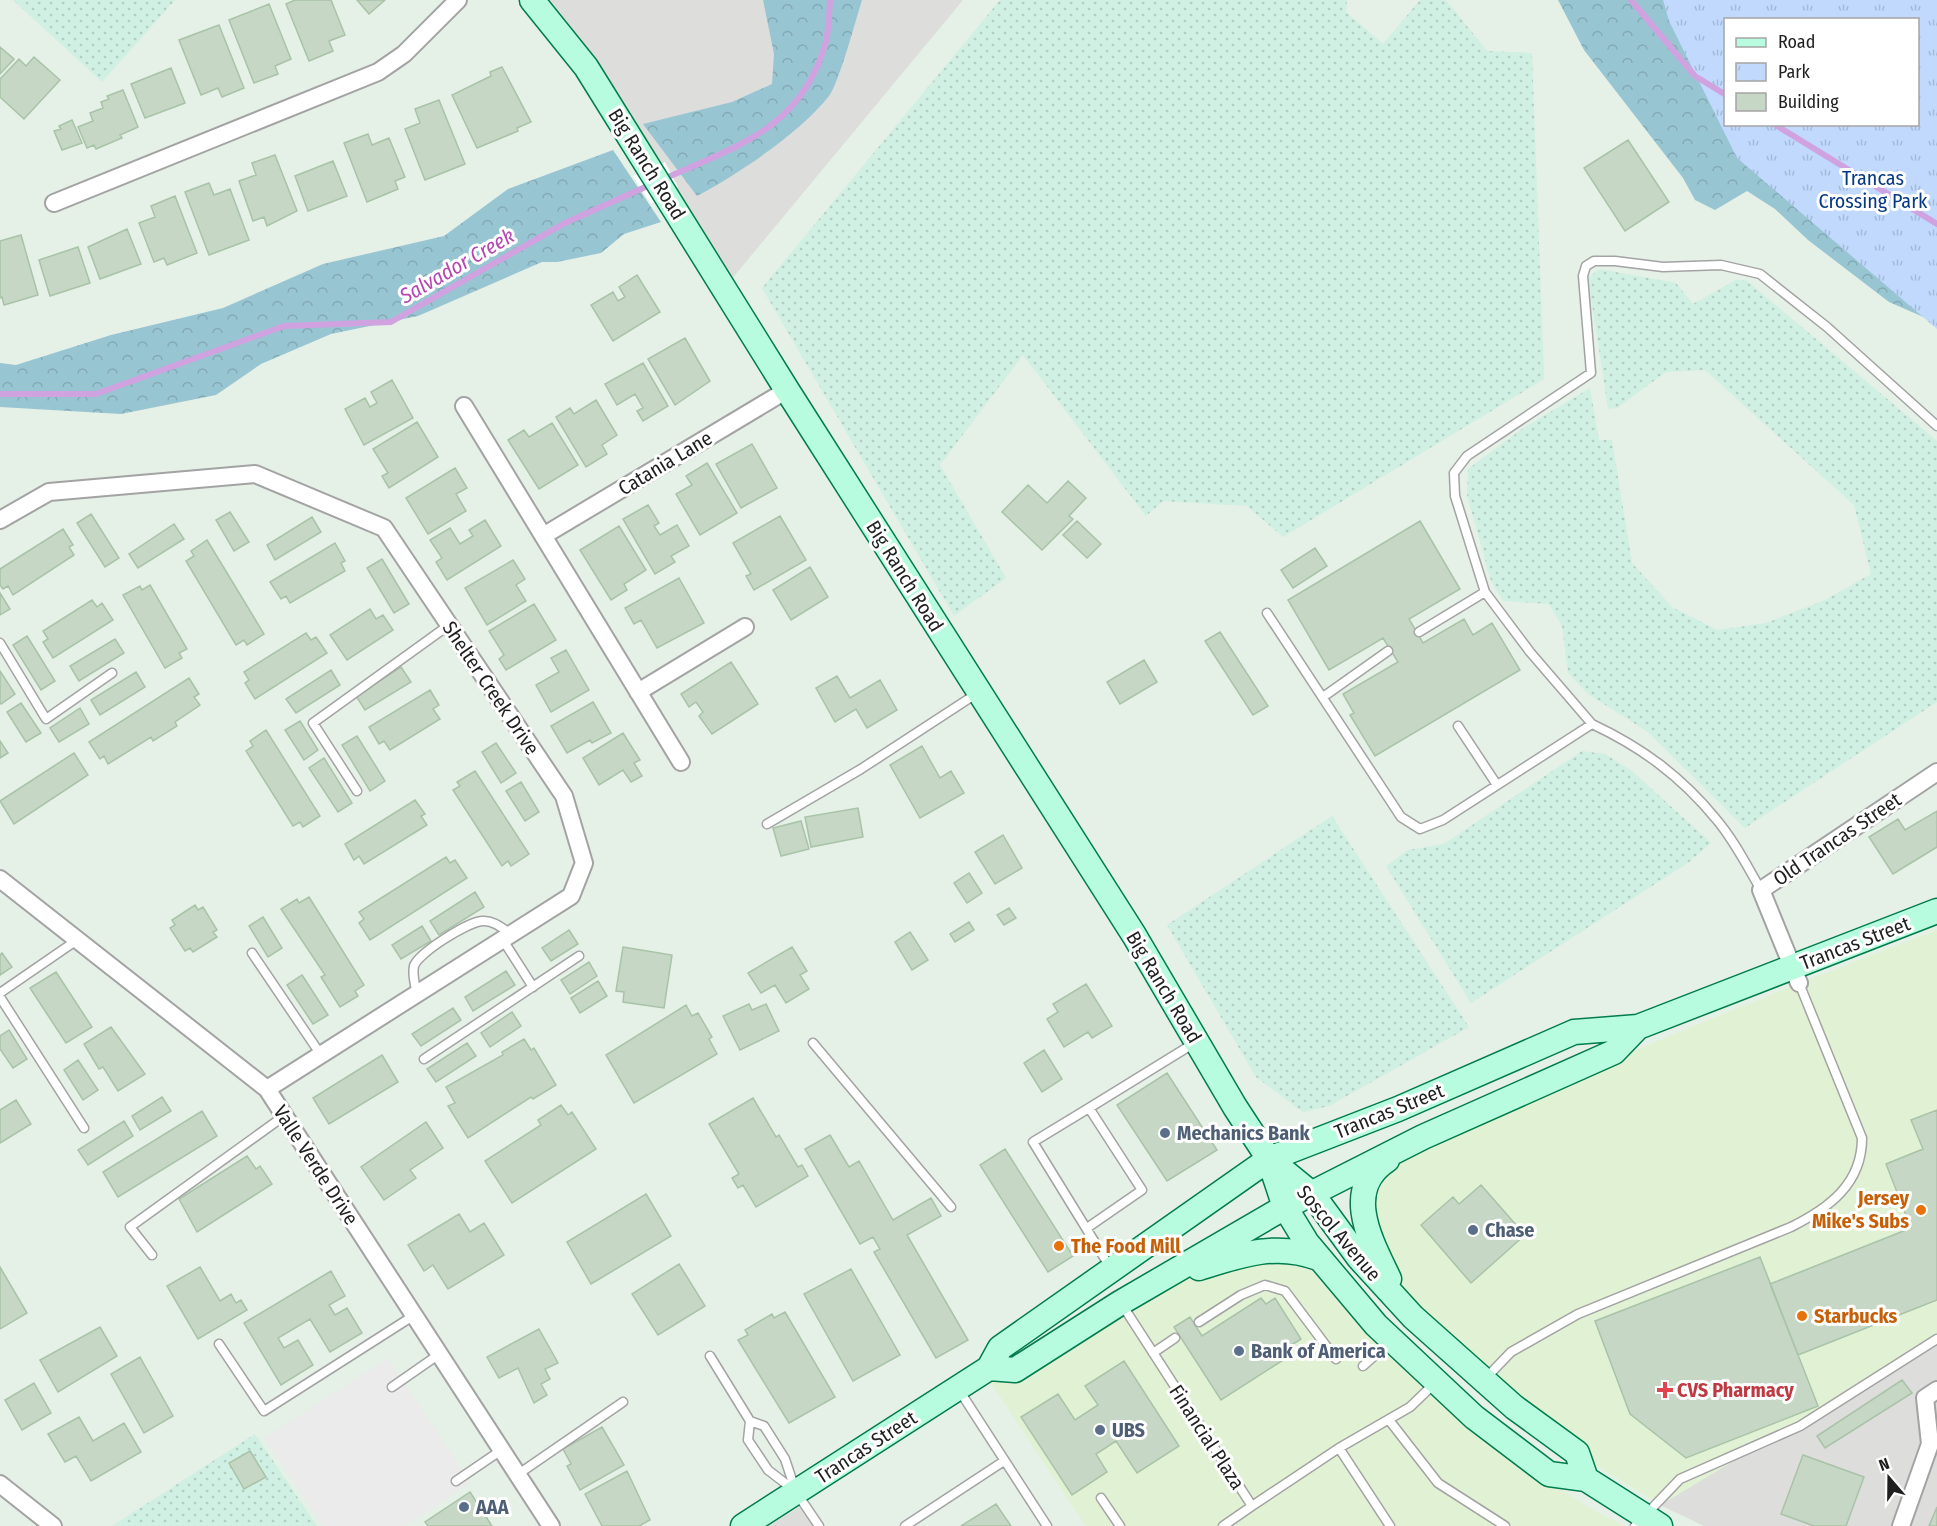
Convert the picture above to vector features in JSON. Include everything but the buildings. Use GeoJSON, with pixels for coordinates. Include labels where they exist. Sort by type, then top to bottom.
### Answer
{"type":"FeatureCollection","features":[{"type":"Feature","properties":{"kind":"main road","name":"Big Ranch Road"},"geometry":{"type":"LineString","coordinates":[[532,0],[586,67],[787,390],[1134,935],[1269,1159]]}},
{"type":"Feature","properties":{"kind":"main road","name":"Trancas Street"},"geometry":{"type":"LineString","coordinates":[[743,1526],[989,1368],[1000,1348],[1113,1271],[1269,1159],[1398,1109],[1574,1032],[1638,1027],[1795,975],[1937,911]]}},
{"type":"Feature","properties":{"kind":"main road","name":"Trancas Street"},"geometry":{"type":"LineString","coordinates":[[989,1368],[1015,1370],[1120,1303],[1285,1207],[1313,1195],[1423,1137],[1614,1052],[1638,1027]]}},
{"type":"Feature","properties":{"kind":"main road"},"geometry":{"type":"LineString","coordinates":[[1400,1303],[1364,1222],[1363,1199],[1366,1188],[1380,1165],[1423,1137]]}},
{"type":"Feature","properties":{"kind":"main road","name":"Soscol Avenue"},"geometry":{"type":"LineString","coordinates":[[1269,1159],[1313,1195],[1344,1238],[1400,1303],[1484,1381],[1552,1437],[1577,1453],[1586,1479]]}},
{"type":"Feature","properties":{"kind":"main road","name":"Soscol Avenue"},"geometry":{"type":"LineString","coordinates":[[1269,1159],[1285,1207],[1318,1258],[1391,1340],[1492,1432],[1549,1474],[1586,1479],[1647,1523]]}},
{"type":"Feature","properties":{"kind":"main road"},"geometry":{"type":"LineString","coordinates":[[1120,1303],[1176,1276],[1257,1251],[1288,1250],[1318,1258]]}},
{"type":"Feature","properties":{"kind":"main road"},"geometry":{"type":"LineString","coordinates":[[1436,1383],[1449,1375],[1525,1435],[1542,1440],[1552,1437]]}},
{"type":"Feature","properties":{"kind":"street"},"geometry":{"type":"LineString","coordinates":[[54,203],[378,72],[404,54],[458,0]]}},
{"type":"Feature","properties":{"kind":"street","name":"Catania Lane"},"geometry":{"type":"LineString","coordinates":[[543,536],[787,390]]}},
{"type":"Feature","properties":{"kind":"street"},"geometry":{"type":"LineString","coordinates":[[464,406],[681,762]]}},
{"type":"Feature","properties":{"kind":"street","name":"Shelter Creek Drive"},"geometry":{"type":"LineString","coordinates":[[0,520],[50,492],[255,474],[384,528],[564,796],[584,863],[571,896],[267,1089]]}},
{"type":"Feature","properties":{"kind":"street"},"geometry":{"type":"LineString","coordinates":[[638,692],[745,627]]}},
{"type":"Feature","properties":{"kind":"street","name":"Old Trancas Street"},"geometry":{"type":"LineString","coordinates":[[1795,975],[1761,890],[1937,772]]}},
{"type":"Feature","properties":{"kind":"street","name":"Valle Verde Drive"},"geometry":{"type":"LineString","coordinates":[[0,879],[267,1089],[500,1451],[551,1526]]}},
{"type":"Feature","properties":{"kind":"street"},"geometry":{"type":"LineString","coordinates":[[1901,1526],[1930,1444],[1924,1398],[1937,1390]]}},
{"type":"Feature","properties":{"kind":"street"},"geometry":{"type":"LineString","coordinates":[[0,1484],[53,1526]]}},
{"type":"Feature","properties":{"kind":"lane"},"geometry":{"type":"LineString","coordinates":[[1761,890],[1718,820],[1681,780],[1629,742],[1592,724],[1530,652],[1485,592],[1455,496],[1454,473],[1467,456],[1592,373],[1583,276],[1586,266],[1594,261],[1615,261],[1663,267],[1722,265],[1760,274],[1827,327],[1937,426]]}},
{"type":"Feature","properties":{"kind":"lane"},"geometry":{"type":"LineString","coordinates":[[1419,632],[1485,592]]}},
{"type":"Feature","properties":{"kind":"lane"},"geometry":{"type":"LineString","coordinates":[[1267,613],[1401,817],[1420,829],[1443,820],[1592,724]]}},
{"type":"Feature","properties":{"kind":"lane"},"geometry":{"type":"LineString","coordinates":[[357,791],[313,723],[449,625]]}},
{"type":"Feature","properties":{"kind":"lane"},"geometry":{"type":"LineString","coordinates":[[0,643],[46,718],[112,673]]}},
{"type":"Feature","properties":{"kind":"lane"},"geometry":{"type":"LineString","coordinates":[[1323,697],[1388,651]]}},
{"type":"Feature","properties":{"kind":"lane"},"geometry":{"type":"LineString","coordinates":[[767,824],[861,769],[979,692]]}},
{"type":"Feature","properties":{"kind":"lane"},"geometry":{"type":"LineString","coordinates":[[1458,726],[1497,785]]}},
{"type":"Feature","properties":{"kind":"lane"},"geometry":{"type":"LineString","coordinates":[[417,994],[414,966],[422,954],[467,925],[481,921],[493,922],[507,937],[533,987]]}},
{"type":"Feature","properties":{"kind":"lane"},"geometry":{"type":"LineString","coordinates":[[77,940],[0,995],[84,1128]]}},
{"type":"Feature","properties":{"kind":"lane"},"geometry":{"type":"LineString","coordinates":[[252,953],[321,1055]]}},
{"type":"Feature","properties":{"kind":"lane"},"geometry":{"type":"LineString","coordinates":[[424,1059],[579,956]]}},
{"type":"Feature","properties":{"kind":"lane"},"geometry":{"type":"LineString","coordinates":[[1484,1381],[1511,1352],[1578,1314],[1791,1227],[1819,1213],[1840,1196],[1856,1170],[1862,1152],[1862,1138],[1795,975]]}},
{"type":"Feature","properties":{"kind":"lane"},"geometry":{"type":"LineString","coordinates":[[1113,1271],[1033,1143],[1196,1041]]}},
{"type":"Feature","properties":{"kind":"lane"},"geometry":{"type":"LineString","coordinates":[[813,1043],[951,1207]]}},
{"type":"Feature","properties":{"kind":"lane"},"geometry":{"type":"LineString","coordinates":[[1087,1228],[1142,1190],[1089,1108]]}},
{"type":"Feature","properties":{"kind":"lane"},"geometry":{"type":"LineString","coordinates":[[152,1255],[130,1227],[284,1116]]}},
{"type":"Feature","properties":{"kind":"lane"},"geometry":{"type":"LineString","coordinates":[[1199,1322],[1241,1295],[1265,1285],[1285,1291],[1336,1359]]}},
{"type":"Feature","properties":{"kind":"lane","name":"Financial Plaza"},"geometry":{"type":"LineString","coordinates":[[1120,1303],[1252,1506],[1339,1448],[1410,1407],[1436,1383]]}},
{"type":"Feature","properties":{"kind":"lane"},"geometry":{"type":"LineString","coordinates":[[219,1344],[264,1411],[413,1316]]}},
{"type":"Feature","properties":{"kind":"lane"},"geometry":{"type":"LineString","coordinates":[[1153,1353],[1175,1338]]}},
{"type":"Feature","properties":{"kind":"lane"},"geometry":{"type":"LineString","coordinates":[[1647,1523],[1680,1479],[1800,1426],[1937,1339]]}},
{"type":"Feature","properties":{"kind":"lane"},"geometry":{"type":"LineString","coordinates":[[1363,1366],[1391,1340]]}},
{"type":"Feature","properties":{"kind":"lane"},"geometry":{"type":"LineString","coordinates":[[392,1387],[438,1355]]}},
{"type":"Feature","properties":{"kind":"lane"},"geometry":{"type":"LineString","coordinates":[[710,1356],[750,1421],[748,1440],[768,1470],[796,1492]]}},
{"type":"Feature","properties":{"kind":"lane"},"geometry":{"type":"LineString","coordinates":[[957,1387],[1047,1526]]}},
{"type":"Feature","properties":{"kind":"lane"},"geometry":{"type":"LineString","coordinates":[[516,1475],[623,1402]]}},
{"type":"Feature","properties":{"kind":"lane"},"geometry":{"type":"LineString","coordinates":[[1389,1420],[1438,1483],[1505,1526]]}},
{"type":"Feature","properties":{"kind":"lane"},"geometry":{"type":"LineString","coordinates":[[750,1421],[764,1426],[785,1459],[796,1492],[819,1526]]}},
{"type":"Feature","properties":{"kind":"lane"},"geometry":{"type":"LineString","coordinates":[[1339,1448],[1390,1526]]}},
{"type":"Feature","properties":{"kind":"lane"},"geometry":{"type":"LineString","coordinates":[[456,1481],[500,1451]]}},
{"type":"Feature","properties":{"kind":"lane"},"geometry":{"type":"LineString","coordinates":[[905,1526],[1004,1461]]}},
{"type":"Feature","properties":{"kind":"lane"},"geometry":{"type":"LineString","coordinates":[[1101,1498],[1120,1526]]}},
{"type":"Feature","properties":{"kind":"lane"},"geometry":{"type":"LineString","coordinates":[[1223,1526],[1252,1506]]}},
{"type":"Feature","properties":{"kind":"shaded area"},"geometry":{"type":"Polygon","coordinates":[[[13,0],[175,0],[102,82],[13,0]]]}},
{"type":"Feature","properties":{"kind":"shaded area"},"geometry":{"type":"Polygon","coordinates":[[[545,0],[963,0],[721,292],[545,0]]]}},
{"type":"Feature","properties":{"kind":"shaded area"},"geometry":{"type":"Polygon","coordinates":[[[1000,0],[1347,0],[1346,12],[1383,44],[1420,0],[1446,0],[1487,51],[1532,53],[1544,379],[1283,537],[1247,506],[1163,501],[1146,516],[1023,355],[940,465],[1006,578],[954,616],[762,288],[1000,0]]]}},
{"type":"Feature","properties":{"kind":"shaded area"},"geometry":{"type":"Polygon","coordinates":[[[1599,269],[1676,283],[1693,304],[1736,280],[1746,280],[1937,441],[1937,702],[1745,828],[1648,732],[1588,694],[1568,673],[1562,626],[1549,604],[1503,601],[1491,581],[1467,495],[1468,469],[1522,429],[1590,388],[1599,440],[1612,440],[1632,563],[1672,607],[1717,630],[1766,623],[1825,600],[1871,574],[1854,505],[1705,370],[1666,372],[1617,408],[1608,409],[1588,278],[1599,269]]]}},
{"type":"Feature","properties":{"kind":"shaded area"},"geometry":{"type":"Polygon","coordinates":[[[1582,751],[1605,754],[1632,771],[1711,843],[1689,862],[1471,1003],[1386,866],[1408,850],[1444,844],[1582,751]]]}},
{"type":"Feature","properties":{"kind":"shaded area"},"geometry":{"type":"Polygon","coordinates":[[[1332,816],[1469,1027],[1329,1106],[1303,1112],[1256,1077],[1167,925],[1332,816]]]}},
{"type":"Feature","properties":{"kind":"shaded area"},"geometry":{"type":"Polygon","coordinates":[[[1937,930],[1937,1339],[1660,1505],[1567,1447],[1400,1303],[1363,1199],[1423,1137],[1799,983],[1937,930]]]}},
{"type":"Feature","properties":{"kind":"shaded area"},"geometry":{"type":"Polygon","coordinates":[[[1298,1251],[1549,1474],[1557,1487],[1595,1511],[1625,1526],[1086,1526],[991,1383],[1120,1303],[1176,1276],[1298,1251]]]}},
{"type":"Feature","properties":{"kind":"shaded area"},"geometry":{"type":"Polygon","coordinates":[[[1937,1339],[1937,1526],[1704,1526],[1660,1505],[1937,1339]]]}},
{"type":"Feature","properties":{"kind":"shaded area"},"geometry":{"type":"Polygon","coordinates":[[[388,1358],[471,1483],[405,1526],[323,1526],[265,1438],[388,1358]]]}},
{"type":"Feature","properties":{"kind":"shaded area"},"geometry":{"type":"Polygon","coordinates":[[[255,1434],[317,1526],[112,1526],[255,1434]]]}},
{"type":"Feature","properties":{"kind":"shaded area"},"geometry":{"type":"Polygon","coordinates":[[[799,1507],[812,1526],[769,1526],[799,1507]]]}},
{"type":"Feature","properties":{"kind":"green space"},"geometry":{"type":"Polygon","coordinates":[[[763,0],[862,0],[842,65],[829,96],[802,124],[768,152],[697,196],[643,124],[732,102],[772,84],[774,54],[763,0]]]}},
{"type":"Feature","properties":{"kind":"green space"},"geometry":{"type":"Polygon","coordinates":[[[1558,0],[1694,0],[1724,116],[1724,126],[1918,126],[1937,323],[1889,302],[1808,240],[1775,209],[1747,191],[1715,210],[1695,200],[1683,178],[1584,50],[1558,0]]]}},
{"type":"Feature","properties":{"kind":"green space","name":"Trancas Crossing Park"},"geometry":{"type":"Polygon","coordinates":[[[1663,0],[1937,0],[1937,329],[1737,158],[1669,21],[1663,0]]]}},
{"type":"Feature","properties":{"kind":"green space"},"geometry":{"type":"Polygon","coordinates":[[[613,150],[661,222],[624,234],[601,253],[557,262],[542,262],[418,316],[331,334],[261,364],[216,395],[121,414],[0,407],[0,363],[16,365],[111,335],[223,308],[323,264],[444,236],[508,189],[613,150]]]}},
{"type":"Feature","properties":{"kind":"pier"},"geometry":{"type":"Polygon","coordinates":[[[665,162],[678,187],[651,204],[633,176],[665,162]]]}},
{"type":"Feature","properties":{"kind":"waterway","name":"Salvador Creek"},"geometry":{"type":"LineString","coordinates":[[661,180],[740,145],[783,115],[801,95],[815,71],[826,41],[830,0]]}},
{"type":"Feature","properties":{"kind":"waterway","name":"Salvador Creek"},"geometry":{"type":"LineString","coordinates":[[1631,0],[1695,76],[1724,94]]}},
{"type":"Feature","properties":{"kind":"waterway","name":"Salvador Creek"},"geometry":{"type":"LineString","coordinates":[[1777,126],[1937,224]]}},
{"type":"Feature","properties":{"kind":"waterway","name":"Salvador Creek"},"geometry":{"type":"LineString","coordinates":[[0,394],[96,394],[284,326],[391,322],[565,223],[652,184]]}},
{"type":"Feature","properties":{"kind":"place","name":"Mechanics Bank"},"geometry":{"type":"Point","coordinates":[1165,1133]}},
{"type":"Feature","properties":{"kind":"place","name":"Jersey Mike's Subs"},"geometry":{"type":"Point","coordinates":[1921,1210]}},
{"type":"Feature","properties":{"kind":"place","name":"Chase"},"geometry":{"type":"Point","coordinates":[1473,1230]}},
{"type":"Feature","properties":{"kind":"place","name":"The Food Mill"},"geometry":{"type":"Point","coordinates":[1059,1246]}},
{"type":"Feature","properties":{"kind":"place","name":"Starbucks"},"geometry":{"type":"Point","coordinates":[1802,1316]}},
{"type":"Feature","properties":{"kind":"place","name":"Bank of America"},"geometry":{"type":"Point","coordinates":[1239,1351]}},
{"type":"Feature","properties":{"kind":"place","name":"CVS Pharmacy"},"geometry":{"type":"Point","coordinates":[1665,1390]}},
{"type":"Feature","properties":{"kind":"place","name":"UBS"},"geometry":{"type":"Point","coordinates":[1100,1430]}},
{"type":"Feature","properties":{"kind":"place","name":"AAA"},"geometry":{"type":"Point","coordinates":[464,1507]}}]}
